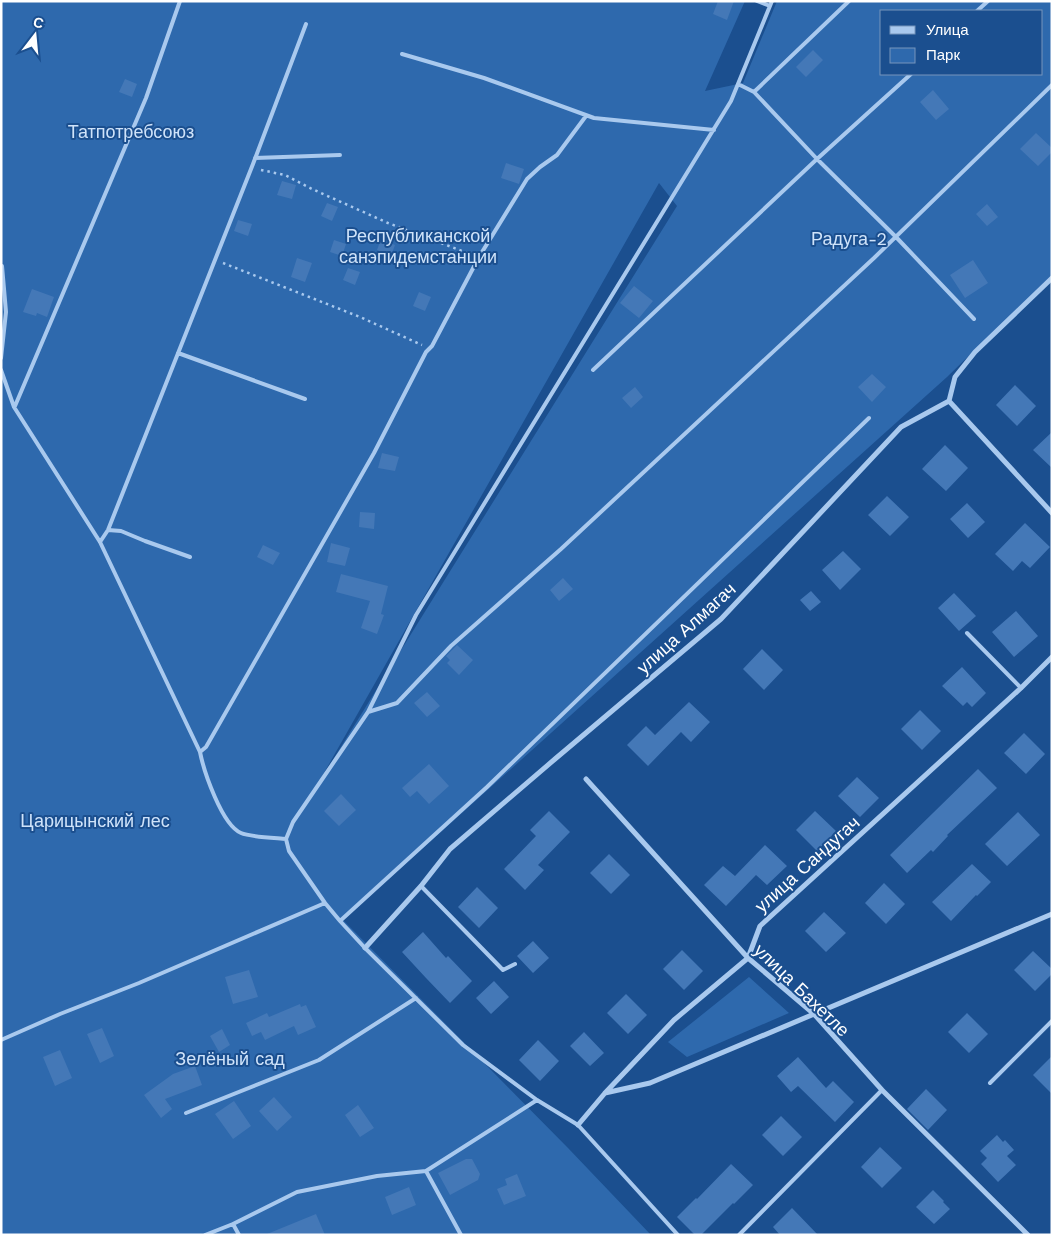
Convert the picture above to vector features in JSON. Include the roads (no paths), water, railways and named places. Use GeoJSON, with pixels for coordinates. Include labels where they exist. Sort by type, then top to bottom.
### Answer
{"type":"FeatureCollection","features":[{"type":"Feature","properties":{"kind":"street"},"geometry":{"type":"LineString","coordinates":[[1052,278],[975,352],[955,377],[949,401],[1052,513]]}},
{"type":"Feature","properties":{"kind":"street","name":"улица Алмагач"},"geometry":{"type":"LineString","coordinates":[[365,948],[421,886],[450,849],[721,619],[901,427],[949,401]]}},
{"type":"Feature","properties":{"kind":"street","name":"улица Сандугач"},"geometry":{"type":"LineString","coordinates":[[578,1125],[605,1093],[674,1020],[748,958],[760,926],[1021,688],[1052,657]]}},
{"type":"Feature","properties":{"kind":"street","name":"улица Бахетле"},"geometry":{"type":"LineString","coordinates":[[586,779],[748,958],[814,1014],[882,1090],[1028,1235]]}},
{"type":"Feature","properties":{"kind":"street"},"geometry":{"type":"LineString","coordinates":[[605,1093],[650,1083],[1052,914]]}},
{"type":"Feature","properties":{"kind":"lane"},"geometry":{"type":"LineString","coordinates":[[14,407],[146,98],[180,1]]}},
{"type":"Feature","properties":{"kind":"lane"},"geometry":{"type":"LineString","coordinates":[[678,1235],[578,1125],[537,1100],[463,1045],[365,948],[325,903],[289,851],[286,839],[294,822],[368,712],[416,615],[731,101],[771,4],[757,1]]}},
{"type":"Feature","properties":{"kind":"lane"},"geometry":{"type":"LineString","coordinates":[[754,92],[849,1]]}},
{"type":"Feature","properties":{"kind":"lane"},"geometry":{"type":"LineString","coordinates":[[979,10],[988,1]]}},
{"type":"Feature","properties":{"kind":"lane"},"geometry":{"type":"LineString","coordinates":[[100,542],[108,530],[306,24]]}},
{"type":"Feature","properties":{"kind":"lane"},"geometry":{"type":"LineString","coordinates":[[402,54],[484,78],[594,118],[714,130]]}},
{"type":"Feature","properties":{"kind":"lane"},"geometry":{"type":"LineString","coordinates":[[594,370],[817,159],[910,75]]}},
{"type":"Feature","properties":{"kind":"lane"},"geometry":{"type":"LineString","coordinates":[[738,84],[754,92],[974,319]]}},
{"type":"Feature","properties":{"kind":"lane"},"geometry":{"type":"LineString","coordinates":[[368,712],[397,703],[451,646],[561,549],[896,237],[1052,85]]}},
{"type":"Feature","properties":{"kind":"lane"},"geometry":{"type":"LineString","coordinates":[[200,752],[206,747],[374,453],[426,352],[432,346],[479,257],[527,178],[557,155],[586,116]]}},
{"type":"Feature","properties":{"kind":"lane"},"geometry":{"type":"LineString","coordinates":[[255,158],[340,155]]}},
{"type":"Feature","properties":{"kind":"lane"},"geometry":{"type":"LineString","coordinates":[[1,358],[6,312],[2,266]]}},
{"type":"Feature","properties":{"kind":"lane"},"geometry":{"type":"LineString","coordinates":[[178,353],[305,399]]}},
{"type":"Feature","properties":{"kind":"lane"},"geometry":{"type":"LineString","coordinates":[[1,370],[14,407],[100,542],[200,752],[219,807],[232,827],[241,834],[286,839]]}},
{"type":"Feature","properties":{"kind":"lane"},"geometry":{"type":"LineString","coordinates":[[340,921],[487,787],[869,418]]}},
{"type":"Feature","properties":{"kind":"lane"},"geometry":{"type":"LineString","coordinates":[[108,530],[121,531],[190,557]]}},
{"type":"Feature","properties":{"kind":"lane"},"geometry":{"type":"LineString","coordinates":[[967,633],[1021,688]]}},
{"type":"Feature","properties":{"kind":"lane"},"geometry":{"type":"LineString","coordinates":[[421,886],[503,970],[515,964]]}},
{"type":"Feature","properties":{"kind":"lane"},"geometry":{"type":"LineString","coordinates":[[1,1040],[325,903]]}},
{"type":"Feature","properties":{"kind":"lane"},"geometry":{"type":"LineString","coordinates":[[186,1113],[319,1060],[416,998]]}},
{"type":"Feature","properties":{"kind":"lane"},"geometry":{"type":"LineString","coordinates":[[990,1083],[1052,1021]]}},
{"type":"Feature","properties":{"kind":"lane"},"geometry":{"type":"LineString","coordinates":[[739,1235],[882,1090]]}},
{"type":"Feature","properties":{"kind":"lane"},"geometry":{"type":"LineString","coordinates":[[205,1235],[233,1224],[297,1192],[377,1176],[426,1171],[537,1100]]}},
{"type":"Feature","properties":{"kind":"lane"},"geometry":{"type":"LineString","coordinates":[[426,1171],[461,1235]]}},
{"type":"Feature","properties":{"kind":"lane"},"geometry":{"type":"LineString","coordinates":[[233,1224],[239,1235]]}},
{"type":"Feature","properties":{"kind":"park label","name":"Татпотребсоюз"},"geometry":{"type":"Point","coordinates":[131,131]}},
{"type":"Feature","properties":{"kind":"park label","name":"Радуга-2"},"geometry":{"type":"Point","coordinates":[849,238]}},
{"type":"Feature","properties":{"kind":"park label","name":"Республиканской санэпидемстанции"},"geometry":{"type":"Point","coordinates":[418,245]}},
{"type":"Feature","properties":{"kind":"park label","name":"Царицынский лес"},"geometry":{"type":"Point","coordinates":[95,820]}},
{"type":"Feature","properties":{"kind":"park label","name":"Зелёный сад"},"geometry":{"type":"Point","coordinates":[230,1058]}}]}
